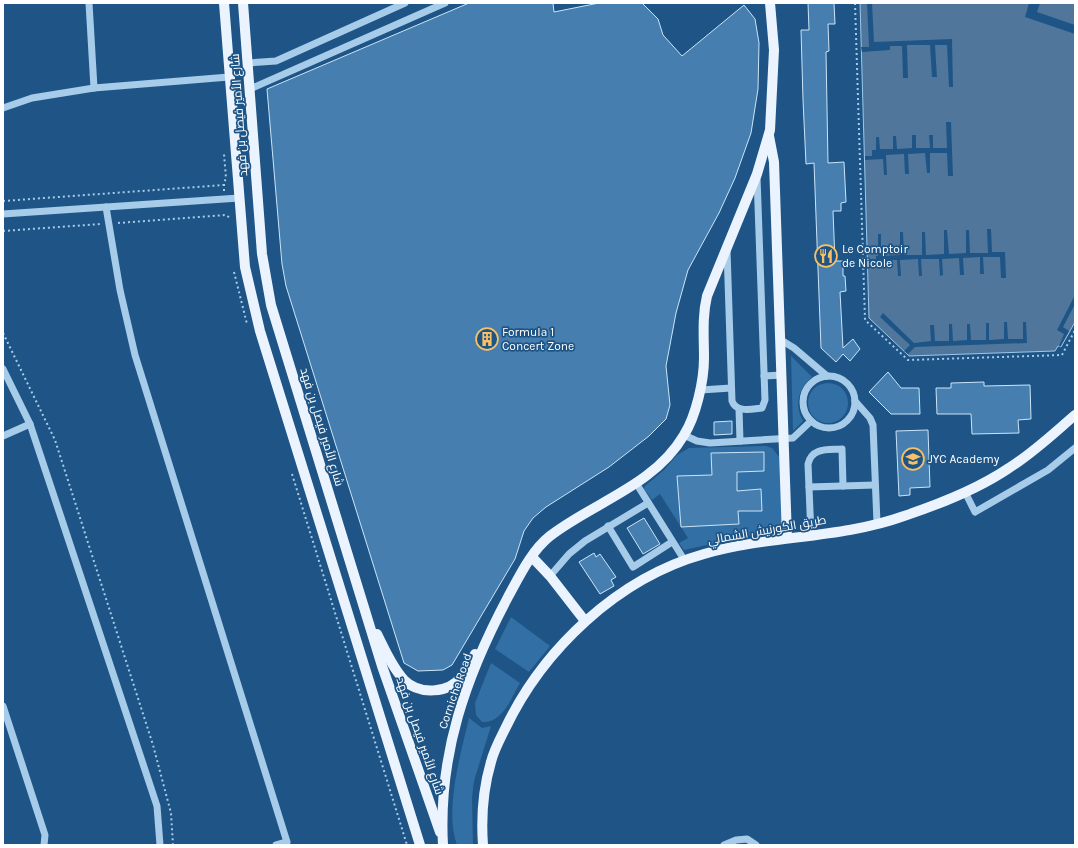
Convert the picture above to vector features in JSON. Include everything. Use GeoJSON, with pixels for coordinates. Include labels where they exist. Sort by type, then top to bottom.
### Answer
{"type":"FeatureCollection","features":[{"type":"Feature","properties":{"kind":"main road","name":"شارع الأمير فيصل بن فهد"},"geometry":{"type":"LineString","coordinates":[[224,3],[245,267],[255,312],[420,845]]}},
{"type":"Feature","properties":{"kind":"main road","name":"شارع الأمير فيصل بن فهد"},"geometry":{"type":"LineString","coordinates":[[243,3],[265,280],[278,331],[382,666],[443,843]]}},
{"type":"Feature","properties":{"kind":"main road"},"geometry":{"type":"LineString","coordinates":[[772,5],[774,79],[769,134],[774,162],[787,538]]}},
{"type":"Feature","properties":{"kind":"main road","name":"Corniche Road"},"geometry":{"type":"LineString","coordinates":[[443,843],[443,792],[446,764],[458,715],[471,677],[506,603],[532,557],[550,535],[636,484],[654,470],[684,435],[701,390],[704,358],[704,309],[713,280],[757,174],[769,134]]}},
{"type":"Feature","properties":{"kind":"main road","name":"طريق الكورنيش الشمالي"},"geometry":{"type":"LineString","coordinates":[[483,845],[484,797],[491,760],[514,711],[533,682],[585,621],[605,604],[640,581],[684,561],[717,551],[811,535],[902,517],[965,492],[1009,468],[1075,415]]}},
{"type":"Feature","properties":{"kind":"main road"},"geometry":{"type":"LineString","coordinates":[[532,557],[550,576],[585,621]]}},
{"type":"Feature","properties":{"kind":"main road"},"geometry":{"type":"LineString","coordinates":[[363,605],[396,670],[404,680],[416,688],[428,691],[441,689],[452,685],[462,677],[506,603]]}},
{"type":"Feature","properties":{"kind":"street"},"geometry":{"type":"LineString","coordinates":[[89,3],[94,88]]}},
{"type":"Feature","properties":{"kind":"street"},"geometry":{"type":"LineString","coordinates":[[248,63],[276,61],[405,3]]}},
{"type":"Feature","properties":{"kind":"street"},"geometry":{"type":"LineString","coordinates":[[250,88],[445,3]]}},
{"type":"Feature","properties":{"kind":"street"},"geometry":{"type":"LineString","coordinates":[[3,108],[32,98],[94,88],[229,77]]}},
{"type":"Feature","properties":{"kind":"street"},"geometry":{"type":"LineString","coordinates":[[727,248],[732,401],[733,405],[739,409],[762,408],[765,405],[757,174]]}},
{"type":"Feature","properties":{"kind":"street"},"geometry":{"type":"LineString","coordinates":[[3,214],[239,198]]}},
{"type":"Feature","properties":{"kind":"street"},"geometry":{"type":"LineString","coordinates":[[106,207],[120,290],[135,355],[287,842],[276,845]]}},
{"type":"Feature","properties":{"kind":"street"},"geometry":{"type":"LineString","coordinates":[[781,340],[794,348],[827,376]]}},
{"type":"Feature","properties":{"kind":"street"},"geometry":{"type":"LineString","coordinates":[[3,369],[30,424],[157,806],[160,845]]}},
{"type":"Feature","properties":{"kind":"street"},"geometry":{"type":"LineString","coordinates":[[764,376],[782,375]]}},
{"type":"Feature","properties":{"kind":"street"},"geometry":{"type":"LineString","coordinates":[[855,401],[854,410],[850,418],[844,424],[836,428],[818,426],[811,421],[804,410],[804,396],[812,383],[827,376],[835,377],[849,386],[855,401],[870,418],[873,425],[876,523]]}},
{"type":"Feature","properties":{"kind":"street"},"geometry":{"type":"LineString","coordinates":[[701,390],[732,388]]}},
{"type":"Feature","properties":{"kind":"street"},"geometry":{"type":"LineString","coordinates":[[739,409],[740,441]]}},
{"type":"Feature","properties":{"kind":"street"},"geometry":{"type":"LineString","coordinates":[[684,435],[697,441],[710,443],[784,439],[793,438],[811,421]]}},
{"type":"Feature","properties":{"kind":"street"},"geometry":{"type":"LineString","coordinates":[[3,436],[30,424]]}},
{"type":"Feature","properties":{"kind":"street"},"geometry":{"type":"LineString","coordinates":[[965,492],[975,512],[1048,470],[1075,448]]}},
{"type":"Feature","properties":{"kind":"street"},"geometry":{"type":"LineString","coordinates":[[811,535],[809,457],[819,450],[842,449],[843,486]]}},
{"type":"Feature","properties":{"kind":"street"},"geometry":{"type":"LineString","coordinates":[[636,484],[684,561]]}},
{"type":"Feature","properties":{"kind":"street"},"geometry":{"type":"LineString","coordinates":[[809,486],[875,485]]}},
{"type":"Feature","properties":{"kind":"street"},"geometry":{"type":"LineString","coordinates":[[550,576],[576,548],[608,526],[648,503]]}},
{"type":"Feature","properties":{"kind":"street"},"geometry":{"type":"LineString","coordinates":[[608,526],[633,566],[672,542]]}},
{"type":"Feature","properties":{"kind":"street"},"geometry":{"type":"LineString","coordinates":[[3,706],[45,835],[44,845]]}},
{"type":"Feature","properties":{"kind":"street"},"geometry":{"type":"LineString","coordinates":[[724,845],[736,840],[747,839],[756,845]]}},
{"type":"Feature","properties":{"kind":"path"},"geometry":{"type":"LineString","coordinates":[[855,3],[865,320],[908,360],[1062,355],[1075,330]]}},
{"type":"Feature","properties":{"kind":"path"},"geometry":{"type":"LineString","coordinates":[[224,147],[226,178],[224,185],[224,199],[226,215]]}},
{"type":"Feature","properties":{"kind":"path"},"geometry":{"type":"LineString","coordinates":[[3,201],[224,185]]}},
{"type":"Feature","properties":{"kind":"path"},"geometry":{"type":"LineString","coordinates":[[3,231],[226,215],[230,216],[230,221]]}},
{"type":"Feature","properties":{"kind":"path"},"geometry":{"type":"LineString","coordinates":[[234,270],[240,303],[248,330]]}},
{"type":"Feature","properties":{"kind":"path"},"geometry":{"type":"LineString","coordinates":[[3,333],[55,440],[155,753],[171,813],[173,845]]}},
{"type":"Feature","properties":{"kind":"path"},"geometry":{"type":"LineString","coordinates":[[291,469],[407,845]]}},
{"type":"Feature","properties":{"kind":"shaded area"},"geometry":{"type":"Polygon","coordinates":[[[860,3],[1075,3],[1075,322],[1061,347],[1058,346],[1055,351],[909,356],[869,318],[860,3]]]}},
{"type":"Feature","properties":{"kind":"shaded area"},"geometry":{"type":"Polygon","coordinates":[[[791,356],[812,377],[803,387],[799,398],[798,403],[800,415],[803,421],[793,431],[791,356]]]}},
{"type":"Feature","properties":{"kind":"shaded area"},"geometry":{"type":"Polygon","coordinates":[[[832,383],[839,386],[845,392],[848,403],[847,411],[839,420],[832,423],[824,423],[817,420],[809,411],[808,399],[811,392],[820,384],[832,383]]]}},
{"type":"Feature","properties":{"kind":"shaded area"},"geometry":{"type":"Polygon","coordinates":[[[766,446],[772,448],[780,458],[782,522],[776,530],[684,550],[679,543],[688,538],[660,494],[652,500],[644,489],[645,486],[664,470],[677,455],[689,448],[766,446]]]}},
{"type":"Feature","properties":{"kind":"shaded area"},"geometry":{"type":"Polygon","coordinates":[[[511,617],[550,646],[529,672],[495,649],[511,617]]]}},
{"type":"Feature","properties":{"kind":"shaded area"},"geometry":{"type":"Polygon","coordinates":[[[491,663],[520,683],[510,702],[501,714],[489,721],[482,722],[476,715],[475,703],[491,663]]]}},
{"type":"Feature","properties":{"kind":"shaded area"},"geometry":{"type":"Polygon","coordinates":[[[469,718],[482,728],[491,726],[474,781],[472,798],[473,845],[457,845],[453,831],[453,799],[458,765],[469,718]]]}},
{"type":"Feature","properties":{"kind":"pier"},"geometry":{"type":"Polygon","coordinates":[[[867,3],[872,3],[874,42],[952,39],[953,87],[949,87],[947,45],[935,45],[937,77],[932,77],[930,45],[907,45],[908,78],[903,78],[902,46],[890,46],[890,50],[862,52],[861,47],[869,47],[867,3]]]}},
{"type":"Feature","properties":{"kind":"pier"},"geometry":{"type":"Polygon","coordinates":[[[1029,3],[1040,3],[1037,12],[1075,25],[1075,34],[1025,17],[1029,3]]]}},
{"type":"Feature","properties":{"kind":"pier"},"geometry":{"type":"Polygon","coordinates":[[[946,122],[951,122],[953,176],[948,176],[947,153],[930,153],[930,173],[927,173],[925,153],[908,154],[909,174],[905,174],[904,154],[886,155],[887,175],[884,175],[883,159],[865,160],[865,156],[872,156],[872,150],[876,150],[876,137],[879,137],[880,149],[893,149],[893,136],[896,136],[897,149],[912,148],[912,135],[916,135],[916,148],[930,148],[929,135],[933,135],[933,148],[947,148],[946,122]]]}},
{"type":"Feature","properties":{"kind":"pier"},"geometry":{"type":"Polygon","coordinates":[[[987,229],[991,229],[992,252],[1005,252],[1006,278],[1001,278],[1000,257],[983,257],[984,274],[980,274],[980,257],[963,258],[964,275],[960,275],[959,258],[942,259],[943,275],[940,276],[939,259],[921,259],[922,276],[919,276],[918,259],[900,260],[901,276],[898,276],[897,260],[887,260],[887,265],[868,263],[867,259],[876,259],[876,256],[878,256],[878,234],[881,234],[881,256],[900,255],[900,232],[903,232],[904,255],[922,255],[922,232],[925,232],[926,255],[944,254],[944,230],[947,230],[949,254],[966,253],[966,230],[969,230],[970,253],[988,253],[987,229]]]}},
{"type":"Feature","properties":{"kind":"pier"},"geometry":{"type":"Polygon","coordinates":[[[1075,295],[1075,304],[1063,327],[1069,331],[1060,347],[1059,346],[1064,334],[1057,330],[1075,295]]]}},
{"type":"Feature","properties":{"kind":"pier"},"geometry":{"type":"Polygon","coordinates":[[[883,313],[914,343],[931,341],[930,325],[934,325],[935,341],[949,341],[949,324],[952,324],[953,341],[967,340],[967,324],[970,324],[971,340],[986,340],[986,323],[989,323],[989,340],[1004,339],[1004,322],[1007,322],[1008,339],[1023,339],[1023,322],[1026,322],[1027,343],[915,347],[908,354],[904,351],[910,345],[880,317],[883,313]]]}},
{"type":"Feature","properties":{"kind":"building","name":"Formula 1 Concert Zone"},"geometry":{"type":"Polygon","coordinates":[[[469,3],[553,3],[554,12],[599,3],[642,3],[658,19],[663,35],[682,56],[744,5],[755,19],[759,43],[758,89],[751,133],[735,178],[719,213],[688,270],[676,313],[666,366],[670,405],[666,419],[649,436],[609,467],[546,507],[533,518],[524,531],[515,559],[452,665],[443,670],[418,671],[404,663],[286,286],[282,264],[267,89],[469,3]]]}},
{"type":"Feature","properties":{"kind":"building"},"geometry":{"type":"Polygon","coordinates":[[[808,3],[834,3],[835,24],[828,24],[829,51],[826,52],[828,163],[844,162],[846,202],[841,203],[841,211],[833,211],[835,261],[843,261],[843,276],[845,276],[846,291],[840,292],[843,348],[853,339],[860,349],[850,361],[843,354],[836,362],[821,348],[814,163],[806,164],[803,100],[801,30],[809,30],[808,3]]]}},
{"type":"Feature","properties":{"kind":"building"},"geometry":{"type":"Polygon","coordinates":[[[888,372],[901,388],[919,388],[920,414],[891,414],[869,392],[888,372]]]}},
{"type":"Feature","properties":{"kind":"building"},"geometry":{"type":"Polygon","coordinates":[[[984,382],[984,386],[1030,385],[1031,419],[1018,420],[1019,433],[972,434],[971,414],[937,414],[936,388],[951,388],[951,383],[984,382]]]}},
{"type":"Feature","properties":{"kind":"building"},"geometry":{"type":"Polygon","coordinates":[[[732,421],[732,434],[714,435],[714,422],[732,421]]]}},
{"type":"Feature","properties":{"kind":"building"},"geometry":{"type":"Polygon","coordinates":[[[928,430],[930,487],[910,488],[910,495],[899,496],[896,431],[928,430]]]}},
{"type":"Feature","properties":{"kind":"building"},"geometry":{"type":"Polygon","coordinates":[[[764,452],[764,471],[737,472],[737,491],[761,489],[762,511],[738,511],[739,524],[681,527],[677,476],[712,475],[711,453],[764,452]]]}},
{"type":"Feature","properties":{"kind":"building"},"geometry":{"type":"Polygon","coordinates":[[[644,518],[660,544],[643,554],[627,528],[644,518]]]}},
{"type":"Feature","properties":{"kind":"building"},"geometry":{"type":"Polygon","coordinates":[[[594,553],[596,557],[600,554],[616,577],[611,580],[614,586],[600,594],[579,562],[594,553]]]}},
{"type":"Feature","properties":{"kind":"place","name":"Le Comptoir de Nicole"},"geometry":{"type":"Point","coordinates":[826,256]}},
{"type":"Feature","properties":{"kind":"place","name":"Formula 1 Concert Zone"},"geometry":{"type":"Point","coordinates":[487,339]}},
{"type":"Feature","properties":{"kind":"place","name":"JYC Academy"},"geometry":{"type":"Point","coordinates":[913,459]}}]}
